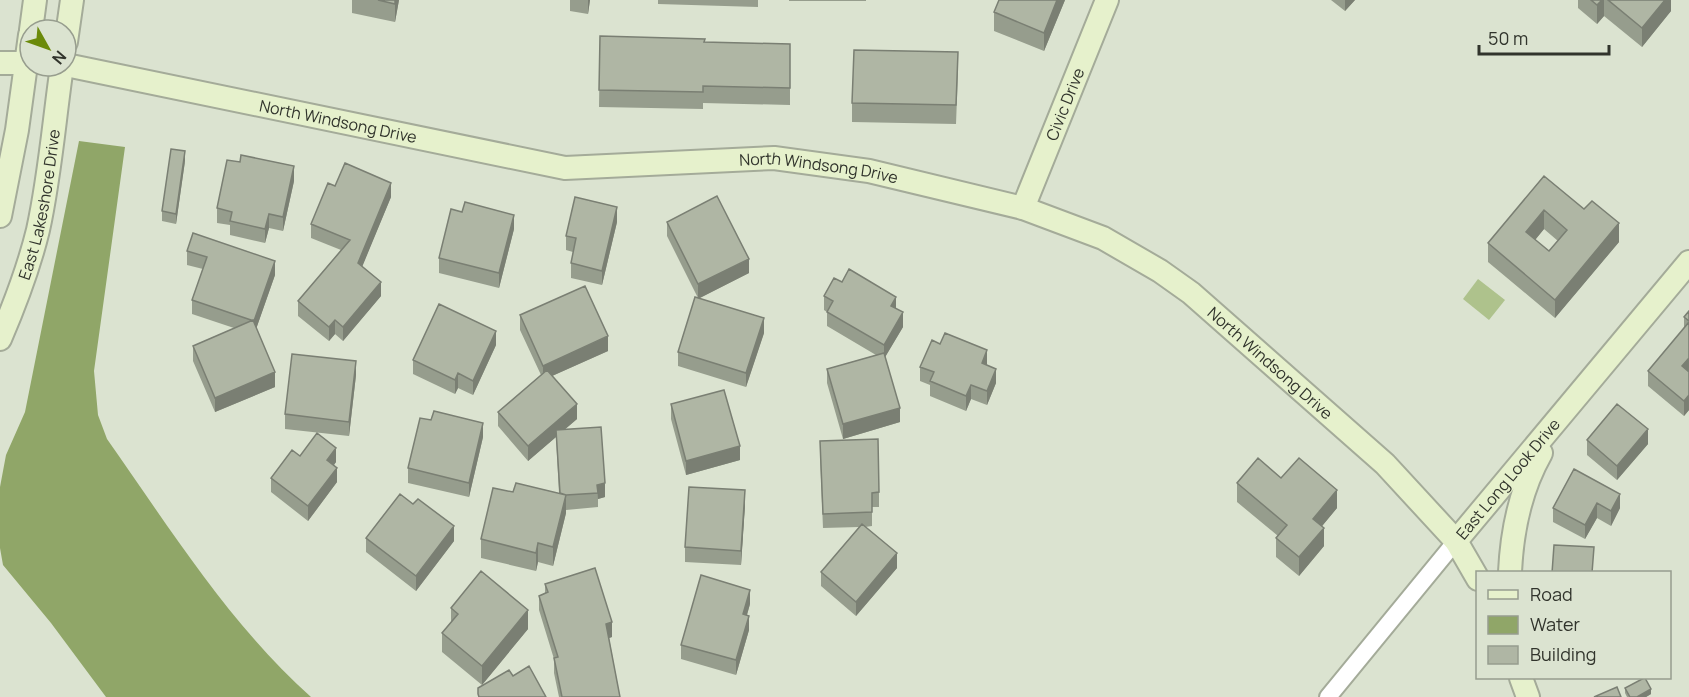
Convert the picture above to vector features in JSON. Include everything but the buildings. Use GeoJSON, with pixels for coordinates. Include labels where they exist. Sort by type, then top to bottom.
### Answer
{"type":"FeatureCollection","features":[{"type":"Feature","properties":{"kind":"street"},"geometry":{"type":"LineString","coordinates":[[33,18],[35,0]]}},
{"type":"Feature","properties":{"kind":"street"},"geometry":{"type":"LineString","coordinates":[[69,18],[72,0]]}},
{"type":"Feature","properties":{"kind":"street","name":"Civic Drive"},"geometry":{"type":"LineString","coordinates":[[1023,208],[1107,0]]}},
{"type":"Feature","properties":{"kind":"street"},"geometry":{"type":"LineString","coordinates":[[0,63],[18,63]]}},
{"type":"Feature","properties":{"kind":"street","name":"North Windsong Drive"},"geometry":{"type":"LineString","coordinates":[[78,68],[565,168],[774,158],[869,171],[1023,208],[1103,238],[1160,271],[1191,293],[1385,464],[1456,541],[1476,576]]}},
{"type":"Feature","properties":{"kind":"street","name":"East Lakeshore Drive"},"geometry":{"type":"LineString","coordinates":[[0,216],[26,78]]}},
{"type":"Feature","properties":{"kind":"street","name":"East Lakeshore Drive"},"geometry":{"type":"LineString","coordinates":[[0,339],[38,231],[62,78]]}},
{"type":"Feature","properties":{"kind":"street","name":"East Long Look Drive"},"geometry":{"type":"LineString","coordinates":[[1328,697],[1689,262]]}},
{"type":"Feature","properties":{"kind":"street"},"geometry":{"type":"LineString","coordinates":[[1510,571],[1511,550],[1519,504],[1533,468],[1563,413]]}},
{"type":"Feature","properties":{"kind":"street"},"geometry":{"type":"LineString","coordinates":[[1521,679],[1528,697]]}},
{"type":"Feature","properties":{"kind":"shaded area"},"geometry":{"type":"Polygon","coordinates":[[[1478,279],[1505,300],[1489,320],[1463,299],[1478,279]]]}},
{"type":"Feature","properties":{"kind":"water"},"geometry":{"type":"Polygon","coordinates":[[[79,141],[125,147],[94,371],[98,415],[107,439],[227,607],[282,669],[311,697],[106,697],[51,623],[3,565],[0,548],[0,487],[6,455],[25,412],[79,141]]]}}]}
